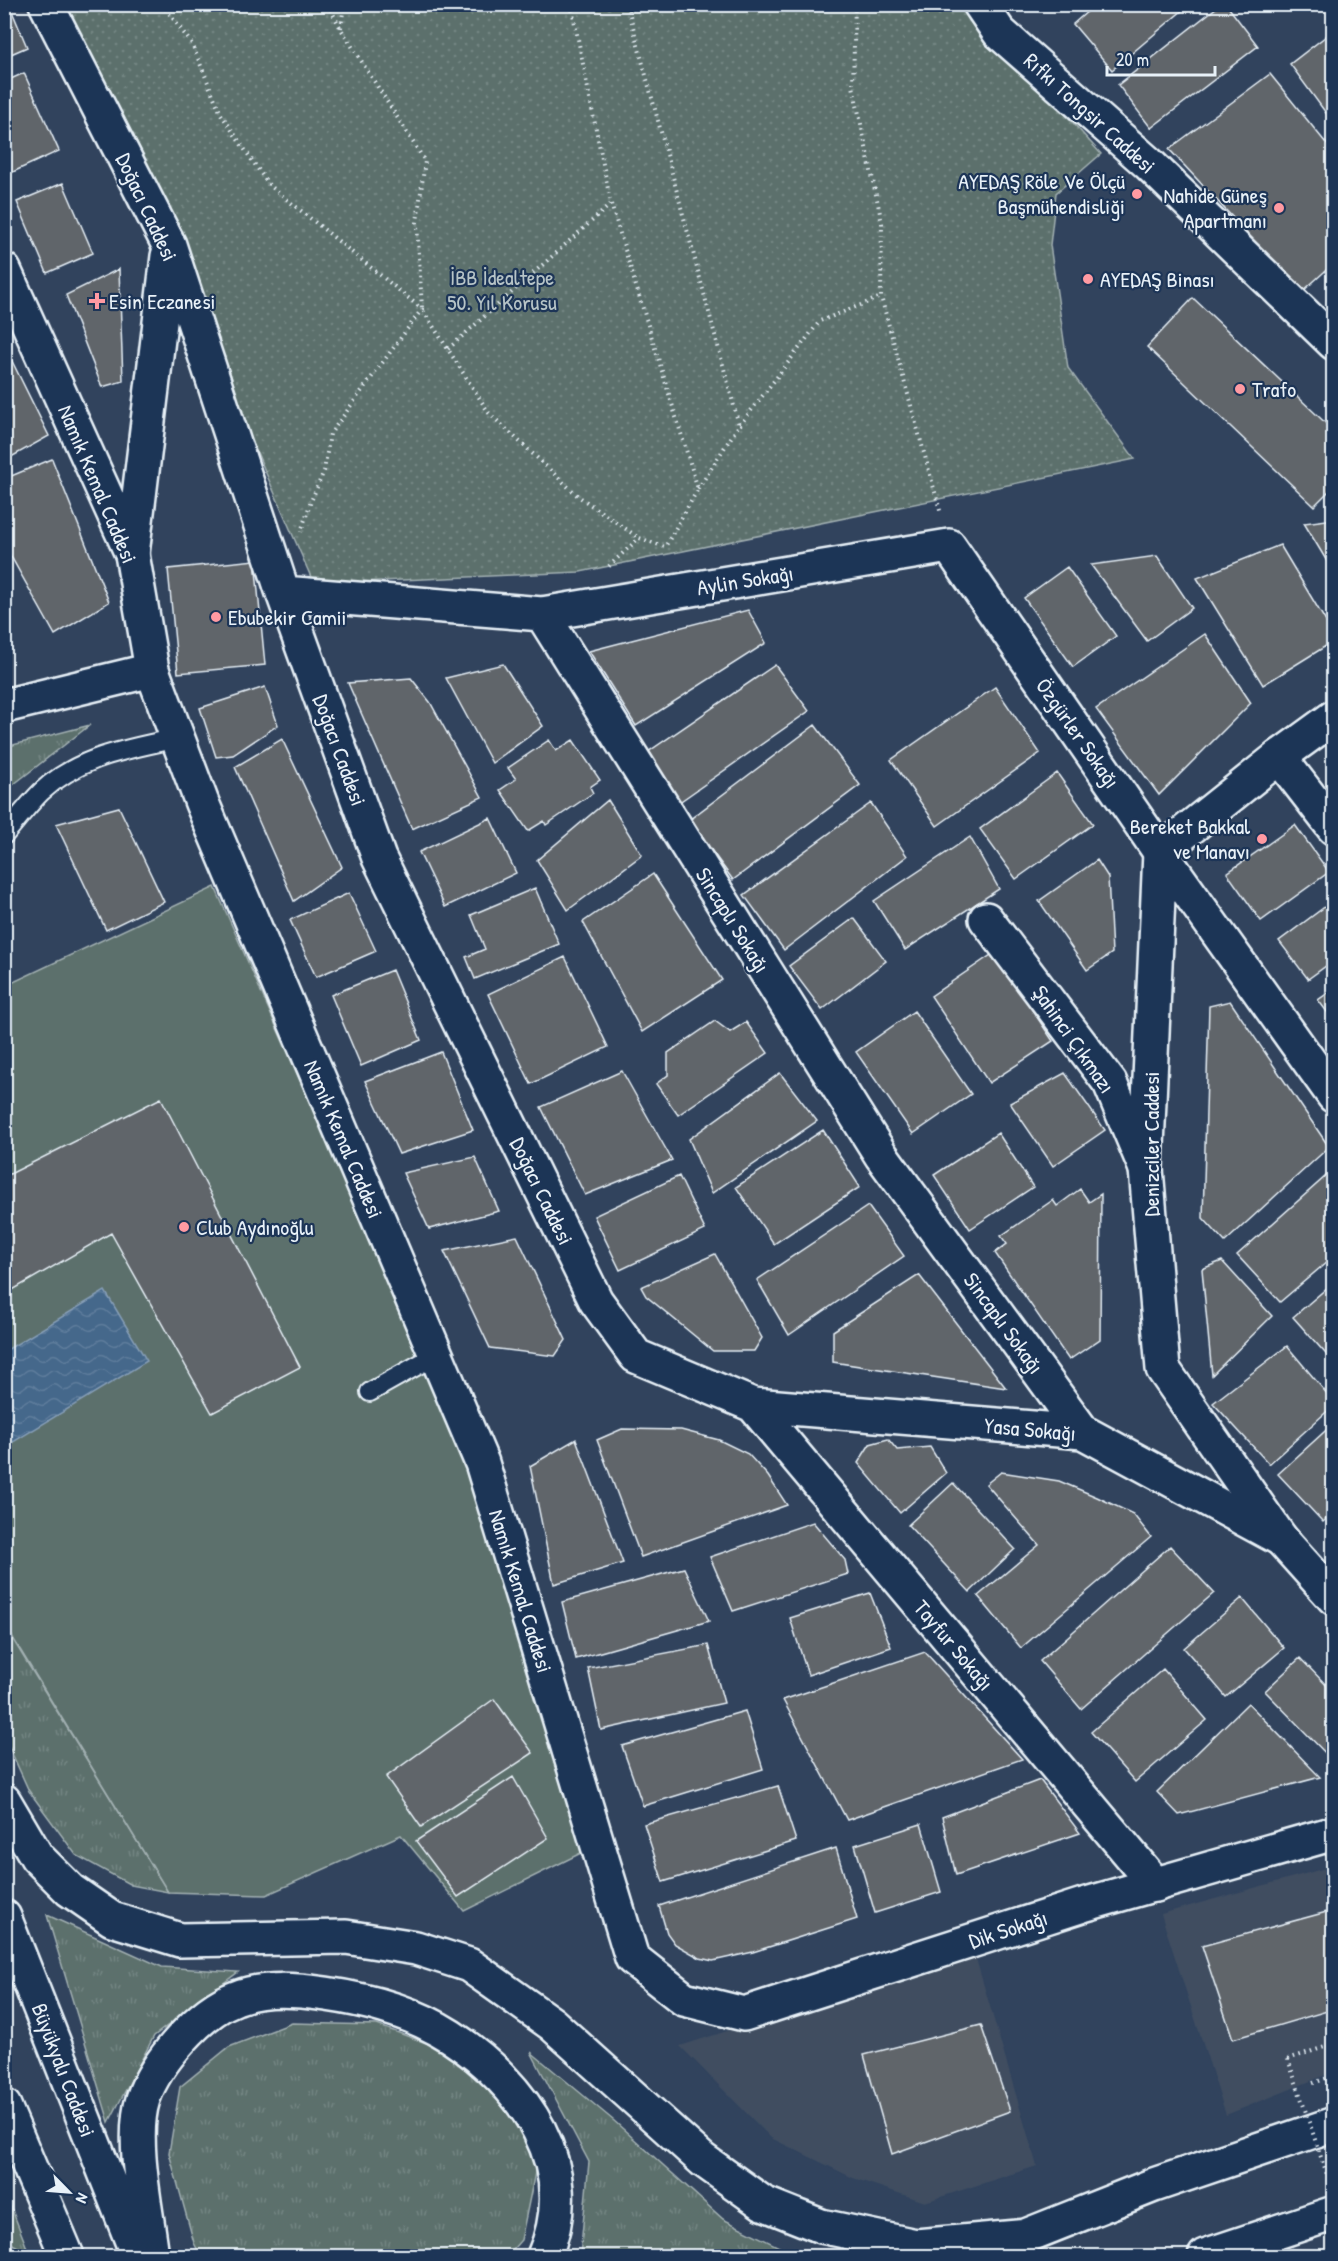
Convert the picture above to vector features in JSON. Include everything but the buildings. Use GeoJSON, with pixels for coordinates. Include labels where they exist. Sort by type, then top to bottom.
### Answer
{"type":"FeatureCollection","features":[{"type":"Feature","properties":{"kind":"main road","name":"Doğacı Caddesi"},"geometry":{"type":"LineString","coordinates":[[46,4],[169,245],[283,593],[379,858],[596,1301],[636,1356],[753,1405]]}},
{"type":"Feature","properties":{"kind":"main road","name":"Rıfkı Tongsir Caddesi"},"geometry":{"type":"LineString","coordinates":[[980,4],[999,32],[1148,163],[1212,226],[1330,332]]}},
{"type":"Feature","properties":{"kind":"main road"},"geometry":{"type":"LineString","coordinates":[[132,554],[169,245]]}},
{"type":"Feature","properties":{"kind":"main road","name":"Namık Kemal Caddesi"},"geometry":{"type":"LineString","coordinates":[[4,270],[14,318],[132,554],[152,670],[202,803],[482,1463],[632,1958],[684,1999]]}},
{"type":"Feature","properties":{"kind":"main road","name":"Aylin Sokağı"},"geometry":{"type":"LineString","coordinates":[[542,614],[949,546]]}},
{"type":"Feature","properties":{"kind":"main road","name":"Özgürler Sokağı"},"geometry":{"type":"LineString","coordinates":[[949,546],[1160,852],[1334,1096]]}},
{"type":"Feature","properties":{"kind":"main road"},"geometry":{"type":"LineString","coordinates":[[283,593],[542,614]]}},
{"type":"Feature","properties":{"kind":"main road","name":"Sincaplı Sokağı"},"geometry":{"type":"LineString","coordinates":[[542,614],[881,1155],[1083,1432]]}},
{"type":"Feature","properties":{"kind":"main road"},"geometry":{"type":"LineString","coordinates":[[4,706],[152,670]]}},
{"type":"Feature","properties":{"kind":"main road"},"geometry":{"type":"LineString","coordinates":[[1160,852],[1279,757],[1334,717]]}},
{"type":"Feature","properties":{"kind":"main road"},"geometry":{"type":"LineString","coordinates":[[1279,757],[1334,828]]}},
{"type":"Feature","properties":{"kind":"main road","name":"Denizciler Caddesi"},"geometry":{"type":"LineString","coordinates":[[1160,852],[1146,1170],[1163,1369],[1281,1539],[1334,1598]]}},
{"type":"Feature","properties":{"kind":"main road","name":"Şahinci Çıkmazı"},"geometry":{"type":"LineString","coordinates":[[986,919],[1110,1083],[1146,1170]]}},
{"type":"Feature","properties":{"kind":"main road","name":"Yasa Sokağı"},"geometry":{"type":"LineString","coordinates":[[753,1405],[1083,1432],[1281,1539]]}},
{"type":"Feature","properties":{"kind":"main road","name":"Tayfur Sokağı"},"geometry":{"type":"LineString","coordinates":[[753,1405],[1156,1885]]}},
{"type":"Feature","properties":{"kind":"main road"},"geometry":{"type":"LineString","coordinates":[[4,1801],[37,1857],[70,1890],[112,1919],[180,1941],[346,1937],[416,1948],[469,1965],[552,2024],[703,2160],[763,2203],[821,2226],[916,2246],[1028,2236]]}},
{"type":"Feature","properties":{"kind":"main road","name":"Dik Sokağı"},"geometry":{"type":"LineString","coordinates":[[684,1999],[744,2014],[1083,1905],[1334,1833]]}},
{"type":"Feature","properties":{"kind":"main road","name":"Büyükyalı Caddesi"},"geometry":{"type":"LineString","coordinates":[[4,1917],[138,2256]]}},
{"type":"Feature","properties":{"kind":"main road"},"geometry":{"type":"LineString","coordinates":[[152,2256],[137,2135],[144,2099],[175,2046],[214,2009],[247,1995],[283,1991],[322,1994],[367,2002],[424,2022],[449,2035],[510,2087],[535,2122],[548,2150],[557,2182],[557,2211],[553,2235],[544,2256]]}},
{"type":"Feature","properties":{"kind":"main road"},"geometry":{"type":"LineString","coordinates":[[4,2106],[67,2256]]}},
{"type":"Feature","properties":{"kind":"main road"},"geometry":{"type":"LineString","coordinates":[[964,2256],[1028,2236],[1154,2185],[1334,2124]]}},
{"type":"Feature","properties":{"kind":"main road"},"geometry":{"type":"LineString","coordinates":[[1205,2256],[1334,2213]]}},
{"type":"Feature","properties":{"kind":"lane"},"geometry":{"type":"LineString","coordinates":[[4,835],[40,793],[79,765],[101,756],[178,738]]}},
{"type":"Feature","properties":{"kind":"lane"},"geometry":{"type":"LineString","coordinates":[[370,1392],[436,1355]]}},
{"type":"Feature","properties":{"kind":"lane"},"geometry":{"type":"LineString","coordinates":[[910,2256],[1028,2236]]}},
{"type":"Feature","properties":{"kind":"path"},"geometry":{"type":"LineString","coordinates":[[162,4],[192,44],[221,114],[268,184],[422,309],[489,413],[578,496],[639,538],[665,547],[698,489],[739,425],[820,321],[881,297]]}},
{"type":"Feature","properties":{"kind":"path"},"geometry":{"type":"LineString","coordinates":[[298,542],[311,501],[324,471],[330,434],[422,309],[417,222],[425,161],[341,29],[328,4]]}},
{"type":"Feature","properties":{"kind":"path"},"geometry":{"type":"LineString","coordinates":[[341,29],[344,4]]}},
{"type":"Feature","properties":{"kind":"path"},"geometry":{"type":"LineString","coordinates":[[571,4],[611,204],[698,489]]}},
{"type":"Feature","properties":{"kind":"path"},"geometry":{"type":"LineString","coordinates":[[627,4],[739,425]]}},
{"type":"Feature","properties":{"kind":"path"},"geometry":{"type":"LineString","coordinates":[[855,4],[853,86],[882,224],[881,297],[949,546]]}},
{"type":"Feature","properties":{"kind":"path"},"geometry":{"type":"LineString","coordinates":[[448,350],[611,204]]}},
{"type":"Feature","properties":{"kind":"path"},"geometry":{"type":"LineString","coordinates":[[607,568],[639,538]]}},
{"type":"Feature","properties":{"kind":"path"},"geometry":{"type":"LineString","coordinates":[[1334,2044],[1288,2059],[1334,2196]]}},
{"type":"Feature","properties":{"kind":"path"},"geometry":{"type":"LineString","coordinates":[[1313,2083],[1334,2076]]}},
{"type":"Feature","properties":{"kind":"shaded area"},"geometry":{"type":"Polygon","coordinates":[[[1333,1866],[1333,2072],[1226,2115],[1161,1914],[1333,1866]]]}},
{"type":"Feature","properties":{"kind":"shaded area"},"geometry":{"type":"Polygon","coordinates":[[[974,1952],[1037,2166],[925,2202],[853,2178],[771,2138],[680,2046],[974,1952]]]}},
{"type":"Feature","properties":{"kind":"green space","name":"İBB İdealtepe 50. Yıl Korusu"},"geometry":{"type":"Polygon","coordinates":[[[63,5],[967,5],[1101,154],[1056,193],[1050,245],[1068,368],[1135,459],[580,572],[314,584],[63,5]]]}},
{"type":"Feature","properties":{"kind":"green space"},"geometry":{"type":"Polygon","coordinates":[[[90,725],[5,791],[5,747],[90,725]]]}},
{"type":"Feature","properties":{"kind":"green space","name":"Club Aydınoğlu"},"geometry":{"type":"Polygon","coordinates":[[[215,887],[470,1468],[585,1851],[464,1911],[401,1835],[266,1895],[168,1892],[5,1625],[5,986],[215,887]]]}},
{"type":"Feature","properties":{"kind":"green space"},"geometry":{"type":"Polygon","coordinates":[[[4,1625],[168,1892],[131,1885],[76,1855],[29,1791],[5,1738],[4,1625]]]}},
{"type":"Feature","properties":{"kind":"green space"},"geometry":{"type":"Polygon","coordinates":[[[47,1915],[162,1967],[238,1972],[154,2036],[109,2122],[47,1915]]]}},
{"type":"Feature","properties":{"kind":"green space"},"geometry":{"type":"Polygon","coordinates":[[[292,2023],[377,2025],[459,2055],[510,2098],[537,2163],[521,2240],[507,2256],[201,2256],[194,2243],[169,2153],[180,2087],[229,2047],[292,2023]]]}},
{"type":"Feature","properties":{"kind":"green space"},"geometry":{"type":"Polygon","coordinates":[[[531,2052],[613,2120],[723,2219],[797,2256],[580,2256],[589,2162],[531,2052]]]}},
{"type":"Feature","properties":{"kind":"green space"},"geometry":{"type":"Polygon","coordinates":[[[5,2192],[29,2253],[5,2240],[5,2192]]]}},
{"type":"Feature","properties":{"kind":"water"},"geometry":{"type":"Polygon","coordinates":[[[105,1291],[147,1361],[5,1447],[5,1351],[105,1291]]]}},
{"type":"Feature","properties":{"kind":"place","name":"AYEDAŞ Röle Ve Ölçü Başmühendisliği"},"geometry":{"type":"Point","coordinates":[1137,194]}},
{"type":"Feature","properties":{"kind":"place","name":"Nahide Güneş Apartmanı"},"geometry":{"type":"Point","coordinates":[1279,208]}},
{"type":"Feature","properties":{"kind":"place","name":"AYEDAŞ Binası"},"geometry":{"type":"Point","coordinates":[1088,279]}},
{"type":"Feature","properties":{"kind":"place","name":"Esin Eczanesi"},"geometry":{"type":"Point","coordinates":[97,301]}},
{"type":"Feature","properties":{"kind":"place","name":"Trafo"},"geometry":{"type":"Point","coordinates":[1240,389]}},
{"type":"Feature","properties":{"kind":"place","name":"Ebubekir Camii"},"geometry":{"type":"Point","coordinates":[216,617]}},
{"type":"Feature","properties":{"kind":"place","name":"Bereket Bakkal ve Manavı"},"geometry":{"type":"Point","coordinates":[1262,839]}},
{"type":"Feature","properties":{"kind":"place","name":"Club Aydınoğlu"},"geometry":{"type":"Point","coordinates":[184,1227]}}]}
